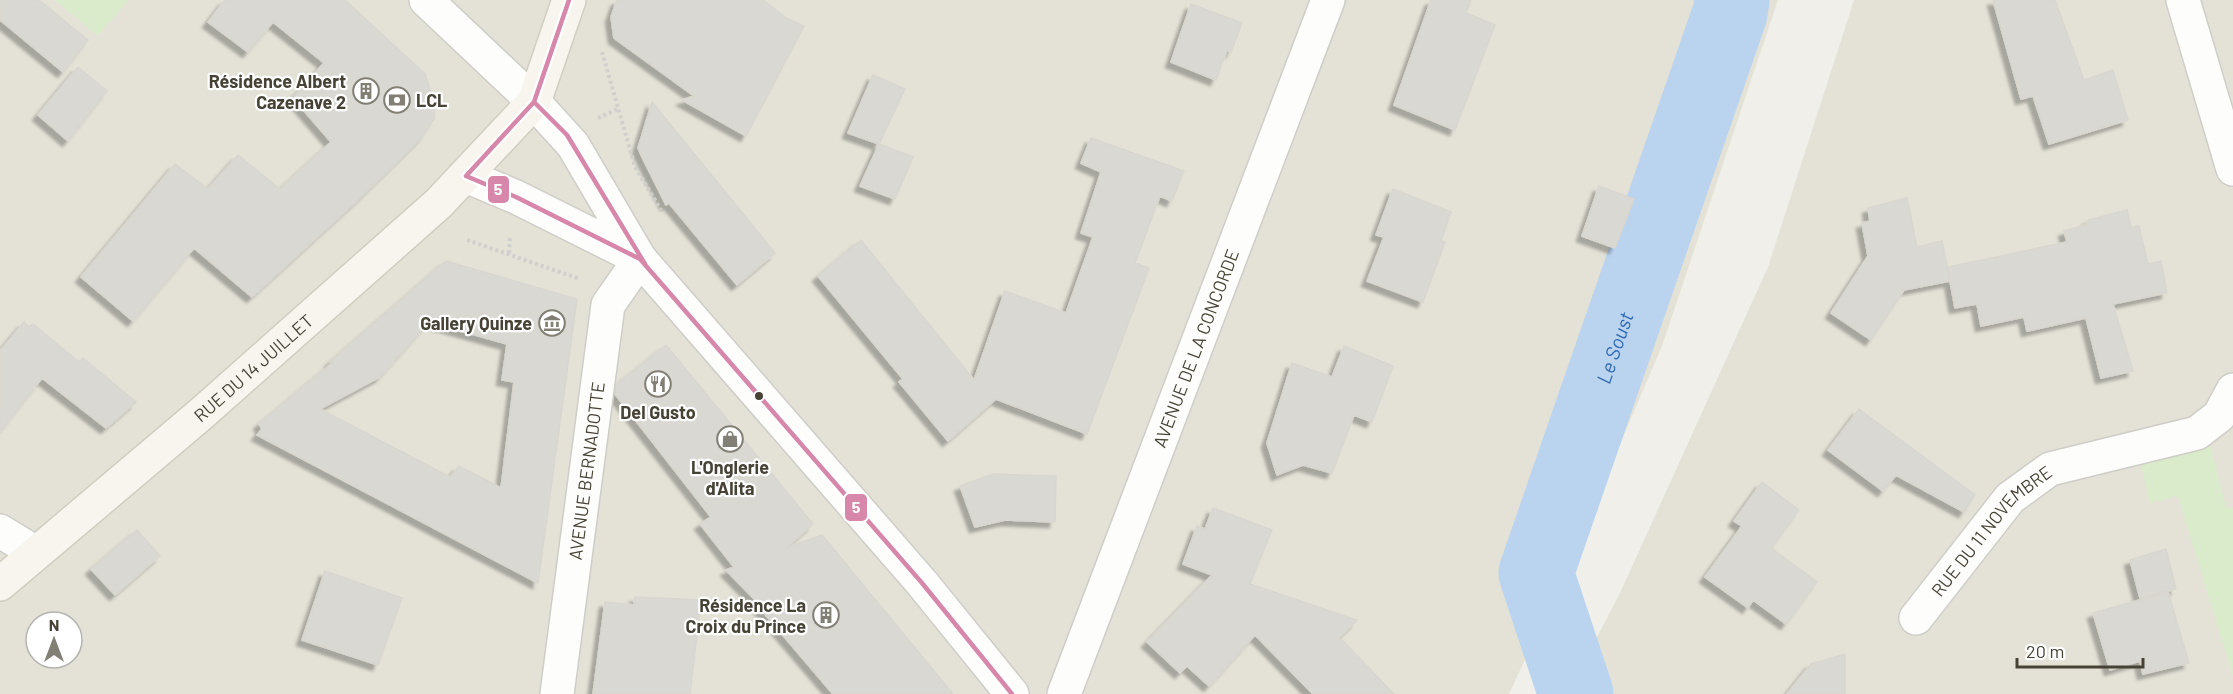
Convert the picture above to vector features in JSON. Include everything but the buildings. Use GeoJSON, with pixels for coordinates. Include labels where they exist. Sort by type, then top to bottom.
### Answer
{"type":"FeatureCollection","features":[{"type":"Feature","properties":{"kind":"main road"},"geometry":{"type":"LineString","coordinates":[[534,102],[569,0]]}},
{"type":"Feature","properties":{"kind":"main road","name":"RUE DU 14 JUILLET"},"geometry":{"type":"LineString","coordinates":[[0,584],[201,414],[439,203],[534,102]]}},
{"type":"Feature","properties":{"kind":"street"},"geometry":{"type":"LineString","coordinates":[[426,0],[534,102],[573,145],[640,259],[922,583],[1012,694]]}},
{"type":"Feature","properties":{"kind":"street","name":"AVENUE DE LA CONCORDE"},"geometry":{"type":"LineString","coordinates":[[1064,694],[1328,0]]}},
{"type":"Feature","properties":{"kind":"street"},"geometry":{"type":"LineString","coordinates":[[2183,0],[2233,169]]}},
{"type":"Feature","properties":{"kind":"street"},"geometry":{"type":"LineString","coordinates":[[466,176],[516,197],[640,259]]}},
{"type":"Feature","properties":{"kind":"street","name":"AVENUE BERNADOTTE"},"geometry":{"type":"LineString","coordinates":[[557,694],[608,305],[640,259]]}},
{"type":"Feature","properties":{"kind":"street","name":"RUE DU 11 NOVEMBRE"},"geometry":{"type":"LineString","coordinates":[[1916,618],[2010,498],[2050,469],[2197,433],[2219,416],[2233,390]]}},
{"type":"Feature","properties":{"kind":"street"},"geometry":{"type":"LineString","coordinates":[[0,531],[36,553]]}},
{"type":"Feature","properties":{"kind":"path"},"geometry":{"type":"LineString","coordinates":[[602,52],[635,167],[661,210]]}},
{"type":"Feature","properties":{"kind":"path"},"geometry":{"type":"LineString","coordinates":[[592,121],[618,110]]}},
{"type":"Feature","properties":{"kind":"path"},"geometry":{"type":"LineString","coordinates":[[509,254],[511,228]]}},
{"type":"Feature","properties":{"kind":"path"},"geometry":{"type":"LineString","coordinates":[[467,240],[584,280]]}},
{"type":"Feature","properties":{"kind":"shaded area"},"geometry":{"type":"Polygon","coordinates":[[[0,0],[1778,0],[1662,346],[1558,589],[1509,694],[0,694],[0,0]]]}},
{"type":"Feature","properties":{"kind":"shaded area"},"geometry":{"type":"Polygon","coordinates":[[[1854,0],[2233,0],[2233,694],[1567,694],[1620,593],[1768,267],[1854,0]]]}},
{"type":"Feature","properties":{"kind":"green space"},"geometry":{"type":"Polygon","coordinates":[[[55,0],[128,0],[98,36],[55,0]]]}},
{"type":"Feature","properties":{"kind":"green space"},"geometry":{"type":"Polygon","coordinates":[[[2210,444],[2226,508],[2233,507],[2233,676],[2178,496],[2150,503],[2140,461],[2210,444]]]}},
{"type":"Feature","properties":{"kind":"waterway","name":"Le Soust"},"geometry":{"type":"LineString","coordinates":[[1576,694],[1536,573],[1730,13],[1732,0]]}},
{"type":"Feature","properties":{"kind":"transit line","name":"5"},"geometry":{"type":"LineString","coordinates":[[569,0],[534,102],[466,176],[516,197],[640,259],[922,583],[1012,694]]}},
{"type":"Feature","properties":{"kind":"transit line","name":"5"},"geometry":{"type":"LineString","coordinates":[[534,102],[567,135],[645,264]]}},
{"type":"Feature","properties":{"kind":"place","name":"Résidence Albert Cazenave 2"},"geometry":{"type":"Point","coordinates":[366,91]}},
{"type":"Feature","properties":{"kind":"place","name":"LCL"},"geometry":{"type":"Point","coordinates":[397,100]}},
{"type":"Feature","properties":{"kind":"place","name":"Gallery Quinze"},"geometry":{"type":"Point","coordinates":[552,323]}},
{"type":"Feature","properties":{"kind":"place","name":"Del Gusto"},"geometry":{"type":"Point","coordinates":[658,384]}},
{"type":"Feature","properties":{"kind":"place","name":"L'Onglerie d'Alita"},"geometry":{"type":"Point","coordinates":[730,439]}},
{"type":"Feature","properties":{"kind":"place","name":"Résidence La Croix du Prince"},"geometry":{"type":"Point","coordinates":[826,615]}}]}
